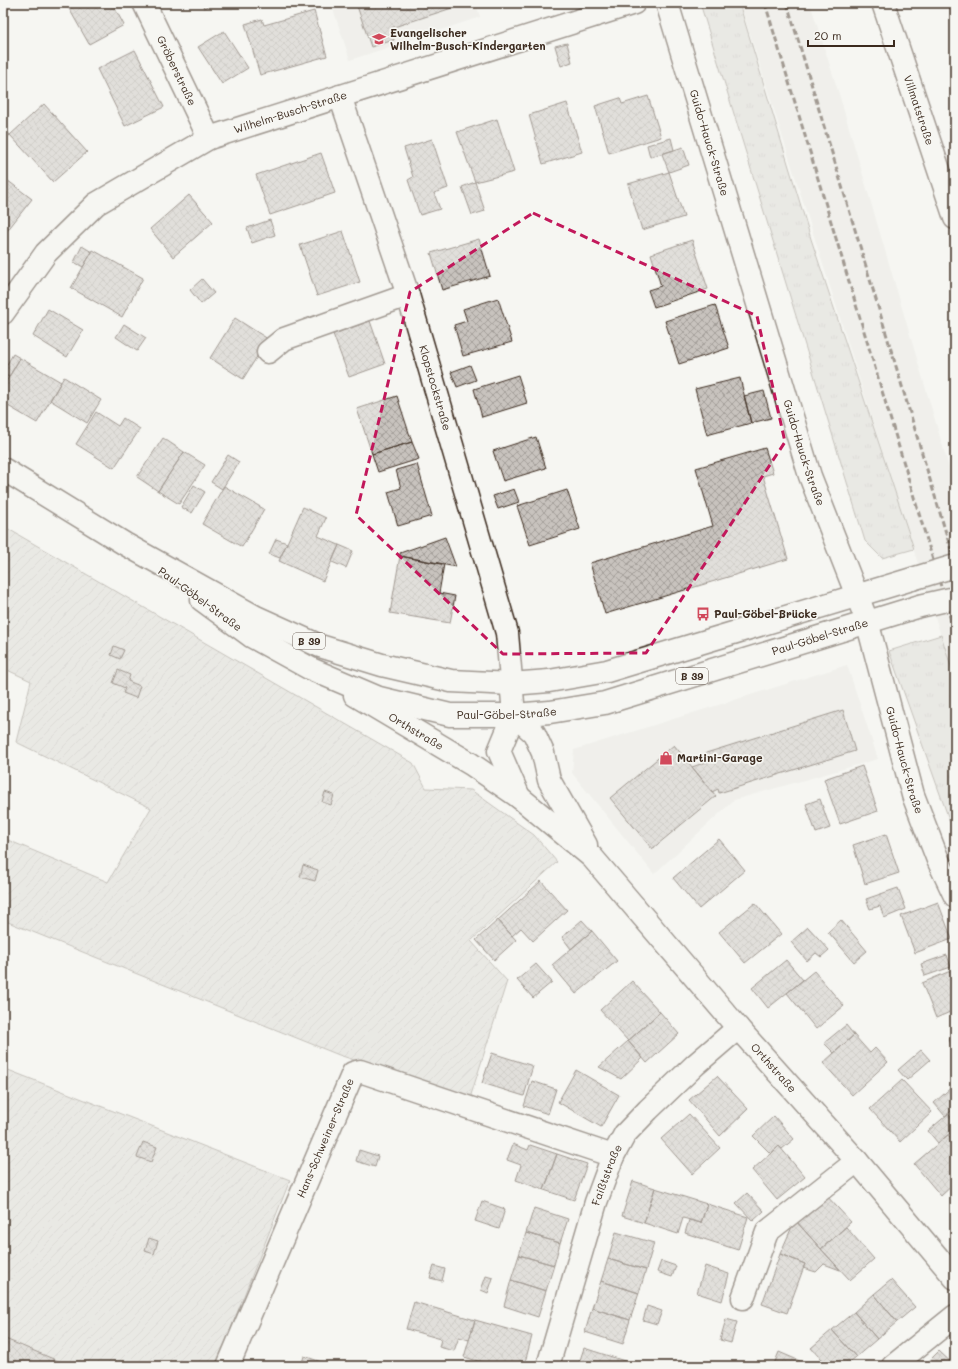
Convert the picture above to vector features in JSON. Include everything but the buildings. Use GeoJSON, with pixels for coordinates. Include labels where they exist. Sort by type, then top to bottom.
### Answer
{"type":"FeatureCollection","features":[{"type":"Feature","properties":{"kind":"street","name":"Gröberstraße"},"geometry":{"type":"LineString","coordinates":[[144,3],[208,138]]}},
{"type":"Feature","properties":{"kind":"street","name":"Wilhelm-Busch-Straße"},"geometry":{"type":"LineString","coordinates":[[3,313],[46,253],[96,204],[208,138],[634,3]]}},
{"type":"Feature","properties":{"kind":"street","name":"Guido-Hauck-Straße"},"geometry":{"type":"LineString","coordinates":[[667,3],[810,476],[867,621],[914,795],[938,860],[955,896]]}},
{"type":"Feature","properties":{"kind":"street","name":"Villmatstraße"},"geometry":{"type":"LineString","coordinates":[[883,3],[955,218]]}},
{"type":"Feature","properties":{"kind":"street","name":"Klopstockstraße"},"geometry":{"type":"LineString","coordinates":[[340,96],[408,295],[507,633],[511,684]]}},
{"type":"Feature","properties":{"kind":"street"},"geometry":{"type":"LineString","coordinates":[[268,352],[284,339],[408,295]]}},
{"type":"Feature","properties":{"kind":"street","name":"Paul-Göbel-Straße"},"geometry":{"type":"LineString","coordinates":[[3,469],[125,544],[256,617],[320,646],[382,665],[451,681],[511,684],[549,681],[607,670],[712,640],[857,594],[955,566]]}},
{"type":"Feature","properties":{"kind":"street","name":"Paul-Göbel-Straße"},"geometry":{"type":"LineString","coordinates":[[125,544],[251,636],[311,669],[379,698],[450,715],[514,715],[550,712],[606,703],[867,621],[955,598]]}},
{"type":"Feature","properties":{"kind":"street","name":"Orthstraße"},"geometry":{"type":"LineString","coordinates":[[311,669],[457,754],[519,797],[592,857],[738,1028],[857,1161],[955,1278]]}},
{"type":"Feature","properties":{"kind":"street","name":"Orthstraße"},"geometry":{"type":"LineString","coordinates":[[511,684],[514,715],[499,751],[519,797]]}},
{"type":"Feature","properties":{"kind":"street","name":"Orthstraße"},"geometry":{"type":"LineString","coordinates":[[514,715],[534,732],[543,753],[549,780],[592,857]]}},
{"type":"Feature","properties":{"kind":"street","name":"Faißtstraße"},"geometry":{"type":"LineString","coordinates":[[548,1366],[596,1202],[613,1156],[625,1134],[695,1065],[738,1028]]}},
{"type":"Feature","properties":{"kind":"street","name":"Hans-Schweiner-Straße"},"geometry":{"type":"LineString","coordinates":[[228,1366],[353,1073],[360,1071],[613,1156]]}},
{"type":"Feature","properties":{"kind":"street"},"geometry":{"type":"LineString","coordinates":[[742,1298],[767,1232],[857,1161]]}},
{"type":"Feature","properties":{"kind":"street"},"geometry":{"type":"LineString","coordinates":[[893,1366],[955,1316]]}},
{"type":"Feature","properties":{"kind":"highlighted area"},"geometry":{"type":"Polygon","coordinates":[[[533,213],[757,316],[785,442],[646,653],[503,654],[356,515],[410,292],[533,213]]]}},
{"type":"Feature","properties":{"kind":"shaded area","name":"Evangelischer Wilhelm-Busch-Kindergarten"},"geometry":{"type":"Polygon","coordinates":[[[331,3],[476,3],[480,17],[350,60],[331,3]]]}},
{"type":"Feature","properties":{"kind":"shaded area"},"geometry":{"type":"Polygon","coordinates":[[[740,3],[810,3],[839,94],[955,488],[955,680],[740,3]]]}},
{"type":"Feature","properties":{"kind":"shaded area"},"geometry":{"type":"Polygon","coordinates":[[[847,665],[878,759],[734,800],[654,874],[572,773],[574,750],[847,665]]]}},
{"type":"Feature","properties":{"kind":"green space"},"geometry":{"type":"Polygon","coordinates":[[[700,3],[739,3],[811,239],[914,549],[882,558],[865,541],[700,3]]]}},
{"type":"Feature","properties":{"kind":"green space"},"geometry":{"type":"Polygon","coordinates":[[[3,526],[413,763],[426,788],[471,790],[534,835],[557,862],[471,941],[507,981],[470,1098],[339,1055],[3,920],[3,838],[108,882],[151,808],[16,742],[31,681],[3,668],[3,526]]]}},
{"type":"Feature","properties":{"kind":"green space"},"geometry":{"type":"Polygon","coordinates":[[[941,635],[955,679],[955,836],[889,651],[941,635]]]}},
{"type":"Feature","properties":{"kind":"green space"},"geometry":{"type":"Polygon","coordinates":[[[3,1068],[290,1180],[216,1366],[3,1366],[3,1068]]]}},
{"type":"Feature","properties":{"kind":"railway"},"geometry":{"type":"LineString","coordinates":[[765,3],[955,633]]}},
{"type":"Feature","properties":{"kind":"railway"},"geometry":{"type":"LineString","coordinates":[[787,3],[955,563]]}},
{"type":"Feature","properties":{"kind":"place","name":"Evangelischer Wilhelm-Busch-Kindergarten"},"geometry":{"type":"Point","coordinates":[379,39]}},
{"type":"Feature","properties":{"kind":"place","name":"Paul-Göbel-Brücke"},"geometry":{"type":"Point","coordinates":[703,614]}},
{"type":"Feature","properties":{"kind":"place","name":"Martini-Garage"},"geometry":{"type":"Point","coordinates":[666,758]}}]}
